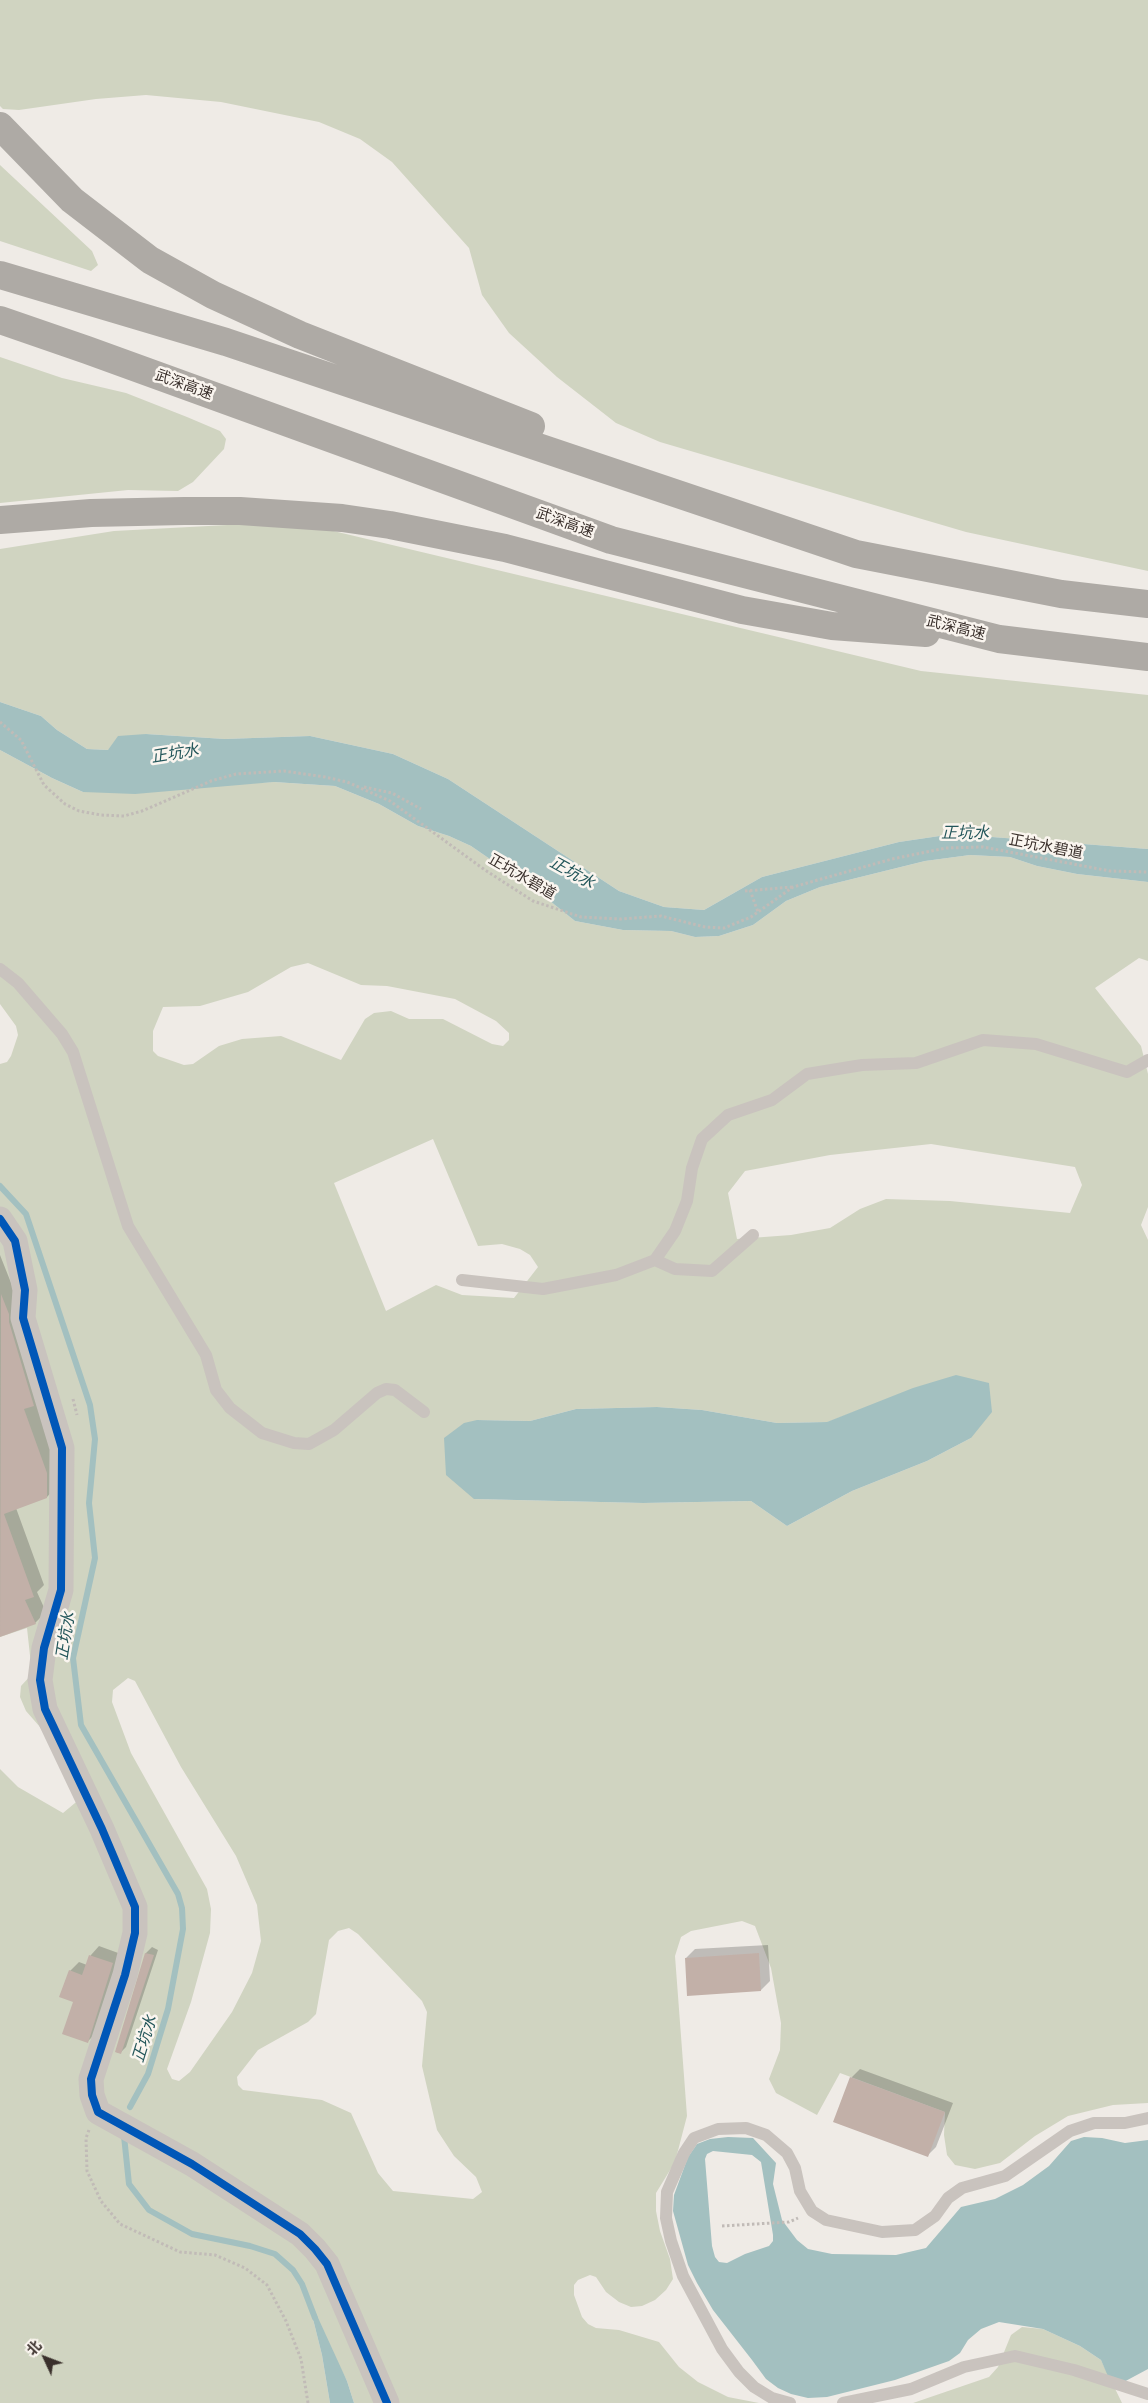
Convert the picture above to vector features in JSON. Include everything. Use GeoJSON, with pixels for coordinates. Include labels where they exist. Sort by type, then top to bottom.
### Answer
{"type":"FeatureCollection","features":[{"type":"Feature","properties":{"kind":"highway"},"geometry":{"type":"LineString","coordinates":[[0,126],[43,173],[101,223],[150,260],[213,295],[300,335],[856,554]]}},
{"type":"Feature","properties":{"kind":"highway"},"geometry":{"type":"LineString","coordinates":[[0,275],[82,301],[226,342],[856,554],[1061,594],[1148,604]]}},
{"type":"Feature","properties":{"kind":"highway","name":"武深高速"},"geometry":{"type":"LineString","coordinates":[[0,320],[612,540],[999,639],[1148,657]]}},
{"type":"Feature","properties":{"kind":"highway"},"geometry":{"type":"LineString","coordinates":[[0,520],[91,513],[184,510],[240,511],[342,518],[390,525],[505,548],[742,610],[832,626],[999,639]]}},
{"type":"Feature","properties":{"kind":"street"},"geometry":{"type":"LineString","coordinates":[[0,1219],[15,1241],[25,1290],[23,1318],[62,1448],[61,1590],[44,1648],[40,1680],[45,1709],[102,1829],[135,1908],[135,1933],[125,1975],[91,2079],[92,2095],[98,2112],[192,2164],[300,2234],[315,2249],[327,2264],[387,2403]]}},
{"type":"Feature","properties":{"kind":"lane"},"geometry":{"type":"LineString","coordinates":[[0,969],[24,991],[62,1034],[73,1052],[128,1226],[206,1355],[216,1390],[230,1408],[262,1434],[294,1443],[309,1444],[334,1430],[377,1393],[386,1389],[395,1390],[424,1412]]}},
{"type":"Feature","properties":{"kind":"lane"},"geometry":{"type":"LineString","coordinates":[[462,1280],[544,1289],[616,1275],[655,1260],[675,1231],[686,1201],[692,1168],[702,1139],[728,1115],[772,1100],[807,1074],[862,1065],[916,1063],[983,1040],[1036,1044],[1127,1072],[1148,1060]]}},
{"type":"Feature","properties":{"kind":"lane"},"geometry":{"type":"LineString","coordinates":[[655,1260],[675,1269],[712,1271],[753,1235]]}},
{"type":"Feature","properties":{"kind":"lane"},"geometry":{"type":"LineString","coordinates":[[790,2403],[772,2398],[754,2387],[739,2372],[722,2349],[683,2276],[666,2218],[667,2192],[684,2153],[694,2138],[718,2129],[746,2128],[766,2135],[787,2153],[795,2168],[800,2191],[812,2211],[833,2222],[882,2232],[914,2230],[934,2216],[948,2198],[962,2188],[1005,2176],[1070,2131],[1094,2123],[1125,2123],[1148,2118]]}},
{"type":"Feature","properties":{"kind":"lane"},"geometry":{"type":"LineString","coordinates":[[843,2403],[911,2389],[964,2366],[1015,2356],[1074,2370],[1148,2394]]}},
{"type":"Feature","properties":{"kind":"path"},"geometry":{"type":"LineString","coordinates":[[362,787],[392,794],[421,809]]}},
{"type":"Feature","properties":{"kind":"path"},"geometry":{"type":"LineString","coordinates":[[758,912],[748,890],[793,887]]}},
{"type":"Feature","properties":{"kind":"path"},"geometry":{"type":"LineString","coordinates":[[98,2112],[86,2138],[87,2171],[101,2201],[120,2224],[180,2252],[215,2255],[245,2268],[267,2285],[286,2321],[300,2359],[308,2403]]}},
{"type":"Feature","properties":{"kind":"path"},"geometry":{"type":"LineString","coordinates":[[722,2226],[764,2225],[789,2222]]}},
{"type":"Feature","properties":{"kind":"green space"},"geometry":{"type":"Polygon","coordinates":[[[0,0],[1148,0],[1148,571],[966,532],[660,442],[616,423],[557,377],[509,333],[482,295],[469,248],[392,162],[360,139],[319,122],[221,102],[146,95],[96,99],[19,110],[3,109],[0,106],[0,0]]]}},
{"type":"Feature","properties":{"kind":"green space"},"geometry":{"type":"Polygon","coordinates":[[[0,165],[92,251],[98,265],[91,271],[0,241],[0,165]]]}},
{"type":"Feature","properties":{"kind":"green space"},"geometry":{"type":"Polygon","coordinates":[[[0,357],[62,378],[126,393],[187,417],[220,431],[226,439],[224,449],[193,482],[178,491],[128,490],[0,503],[0,357]]]}},
{"type":"Feature","properties":{"kind":"green space"},"geometry":{"type":"Polygon","coordinates":[[[246,524],[325,529],[921,671],[1148,695],[1148,849],[953,834],[899,842],[762,877],[704,910],[664,907],[619,891],[448,779],[393,754],[310,736],[225,739],[146,734],[108,750],[87,749],[57,730],[41,716],[0,702],[0,549],[114,531],[246,524]]]}},
{"type":"Feature","properties":{"kind":"green space"},"geometry":{"type":"Polygon","coordinates":[[[0,750],[52,778],[83,792],[274,782],[335,786],[379,804],[418,826],[449,836],[471,846],[545,897],[575,921],[623,930],[671,931],[695,937],[719,936],[753,925],[786,901],[820,887],[925,861],[970,855],[1010,857],[1037,866],[1077,874],[1148,882],[1148,961],[1139,958],[1095,988],[1141,1046],[1148,1074],[1148,1207],[1141,1225],[1148,1240],[1148,2103],[1113,2105],[1068,2116],[1035,2136],[1000,2163],[975,2169],[955,2165],[947,2155],[944,2135],[945,2112],[840,2073],[817,2115],[776,2093],[769,2079],[780,2050],[781,2023],[771,1968],[755,1926],[742,1921],[691,1931],[681,1937],[675,1956],[687,2116],[675,2162],[656,2193],[656,2211],[660,2231],[670,2259],[673,2279],[666,2290],[655,2300],[642,2306],[631,2307],[619,2302],[606,2292],[596,2277],[590,2275],[578,2280],[574,2285],[574,2295],[582,2317],[588,2324],[596,2328],[619,2330],[659,2342],[679,2367],[698,2382],[728,2397],[759,2403],[354,2403],[347,2381],[311,2311],[322,2355],[330,2403],[0,2403],[0,1769],[18,1787],[63,1813],[81,1798],[40,1727],[26,1711],[20,1697],[21,1686],[32,1674],[27,1628],[0,1637],[0,1064],[7,1062],[11,1056],[18,1035],[16,1026],[0,1004],[0,750]],[[308,963],[291,967],[248,992],[200,1006],[163,1007],[153,1031],[153,1051],[158,1056],[184,1065],[193,1064],[219,1046],[242,1039],[281,1036],[341,1060],[365,1019],[374,1013],[391,1011],[409,1019],[443,1019],[492,1044],[503,1046],[509,1040],[509,1033],[496,1021],[455,999],[387,986],[361,985],[308,963]],[[433,1139],[334,1183],[386,1311],[436,1285],[462,1295],[514,1298],[538,1267],[530,1255],[520,1249],[502,1244],[478,1246],[433,1139]],[[931,1144],[830,1155],[745,1171],[728,1193],[737,1239],[791,1235],[830,1228],[860,1209],[886,1199],[950,1201],[1070,1213],[1082,1185],[1075,1167],[931,1144]],[[657,1407],[576,1409],[530,1421],[477,1420],[474,1499],[643,1503],[751,1501],[787,1526],[852,1491],[927,1461],[971,1438],[867,1407],[828,1422],[777,1423],[702,1410],[657,1407]],[[128,1678],[113,1690],[112,1702],[131,1753],[207,1889],[211,1909],[210,1933],[191,2002],[167,2069],[172,2079],[179,2081],[190,2072],[232,2012],[252,1973],[261,1941],[257,1905],[236,1856],[181,1767],[135,1681],[128,1678]],[[349,1928],[338,1931],[329,1940],[316,2014],[308,2022],[258,2050],[237,2077],[238,2085],[243,2090],[322,2100],[351,2113],[378,2173],[393,2191],[473,2199],[482,2192],[476,2177],[454,2156],[437,2130],[422,2066],[427,2012],[422,2001],[358,1934],[349,1928]]]}},
{"type":"Feature","properties":{"kind":"green space"},"geometry":{"type":"Polygon","coordinates":[[[1022,2327],[1043,2329],[1080,2346],[1101,2360],[1122,2403],[913,2403],[989,2377],[998,2367],[1011,2335],[1022,2327]]]}},
{"type":"Feature","properties":{"kind":"water"},"geometry":{"type":"Polygon","coordinates":[[[0,702],[41,716],[57,730],[87,749],[108,750],[118,736],[146,734],[225,739],[310,736],[393,754],[448,779],[619,891],[664,907],[704,910],[762,877],[899,842],[953,834],[1148,849],[1148,882],[1077,874],[1037,866],[1010,857],[970,855],[925,861],[820,887],[786,901],[753,925],[719,936],[695,937],[671,931],[623,930],[575,921],[545,897],[471,846],[449,836],[418,826],[379,804],[335,786],[274,782],[135,794],[83,792],[52,778],[0,750],[0,702]]]}},
{"type":"Feature","properties":{"kind":"water"},"geometry":{"type":"Polygon","coordinates":[[[956,1375],[989,1383],[992,1412],[971,1438],[927,1461],[852,1491],[787,1526],[751,1501],[643,1503],[474,1499],[446,1475],[444,1438],[464,1423],[477,1420],[530,1421],[576,1409],[657,1407],[702,1410],[777,1423],[827,1422],[913,1388],[956,1375]]]}},
{"type":"Feature","properties":{"kind":"water"},"geometry":{"type":"Polygon","coordinates":[[[728,2137],[753,2138],[776,2163],[773,2184],[782,2220],[797,2240],[808,2249],[832,2254],[896,2255],[926,2248],[961,2207],[995,2199],[1023,2185],[1049,2166],[1071,2141],[1084,2137],[1102,2138],[1125,2143],[1148,2140],[1148,2369],[1120,2384],[1110,2381],[1101,2360],[1080,2346],[1043,2329],[999,2322],[981,2329],[968,2340],[960,2353],[949,2361],[895,2380],[827,2397],[808,2398],[791,2394],[778,2388],[766,2379],[713,2310],[688,2265],[673,2211],[674,2195],[688,2157],[697,2144],[710,2139],[728,2137]],[[713,2151],[707,2154],[705,2159],[712,2246],[715,2257],[719,2262],[727,2263],[745,2254],[769,2246],[773,2241],[761,2162],[752,2155],[713,2151]]]}},
{"type":"Feature","properties":{"kind":"water"},"geometry":{"type":"Polygon","coordinates":[[[314,2309],[347,2381],[354,2403],[330,2403],[322,2355],[311,2311],[314,2309]]]}},
{"type":"Feature","properties":{"kind":"building"},"geometry":{"type":"Polygon","coordinates":[[[1,1294],[9,1314],[9,1322],[34,1406],[24,1409],[47,1473],[47,1498],[4,1514],[34,1597],[25,1600],[36,1624],[0,1637],[1,1294]]]}},
{"type":"Feature","properties":{"kind":"building"},"geometry":{"type":"Polygon","coordinates":[[[145,1953],[154,1955],[121,2054],[115,2052],[145,1953]]]}},
{"type":"Feature","properties":{"kind":"building"},"geometry":{"type":"Polygon","coordinates":[[[759,1953],[761,1991],[687,1996],[685,1958],[759,1953]]]}},
{"type":"Feature","properties":{"kind":"building"},"geometry":{"type":"Polygon","coordinates":[[[89,1955],[113,1963],[88,2043],[62,2034],[73,2002],[59,1997],[69,1970],[82,1975],[89,1955]]]}},
{"type":"Feature","properties":{"kind":"building"},"geometry":{"type":"Polygon","coordinates":[[[850,2077],[945,2112],[928,2157],[833,2122],[850,2077]]]}},
{"type":"Feature","properties":{"kind":"waterway","name":"正坑水"},"geometry":{"type":"LineString","coordinates":[[0,1186],[26,1214],[90,1405],[95,1439],[89,1503],[95,1558],[73,1658],[81,1725],[178,1894],[182,1908],[183,1929],[168,2009],[148,2074],[130,2107]]}},
{"type":"Feature","properties":{"kind":"waterway","name":"正坑水"},"geometry":{"type":"LineString","coordinates":[[124,2136],[129,2184],[149,2210],[192,2234],[250,2246],[275,2254],[293,2270],[302,2284],[315,2318]]}},
{"type":"Feature","properties":{"kind":"cycle path"},"geometry":{"type":"LineString","coordinates":[[0,1219],[15,1241],[25,1290],[23,1318],[62,1448],[61,1590],[44,1648],[40,1680],[45,1709],[102,1829],[135,1907],[135,1933],[125,1975],[91,2079],[92,2095],[98,2112],[192,2164],[300,2234],[315,2249],[327,2264],[387,2403]]}}]}
